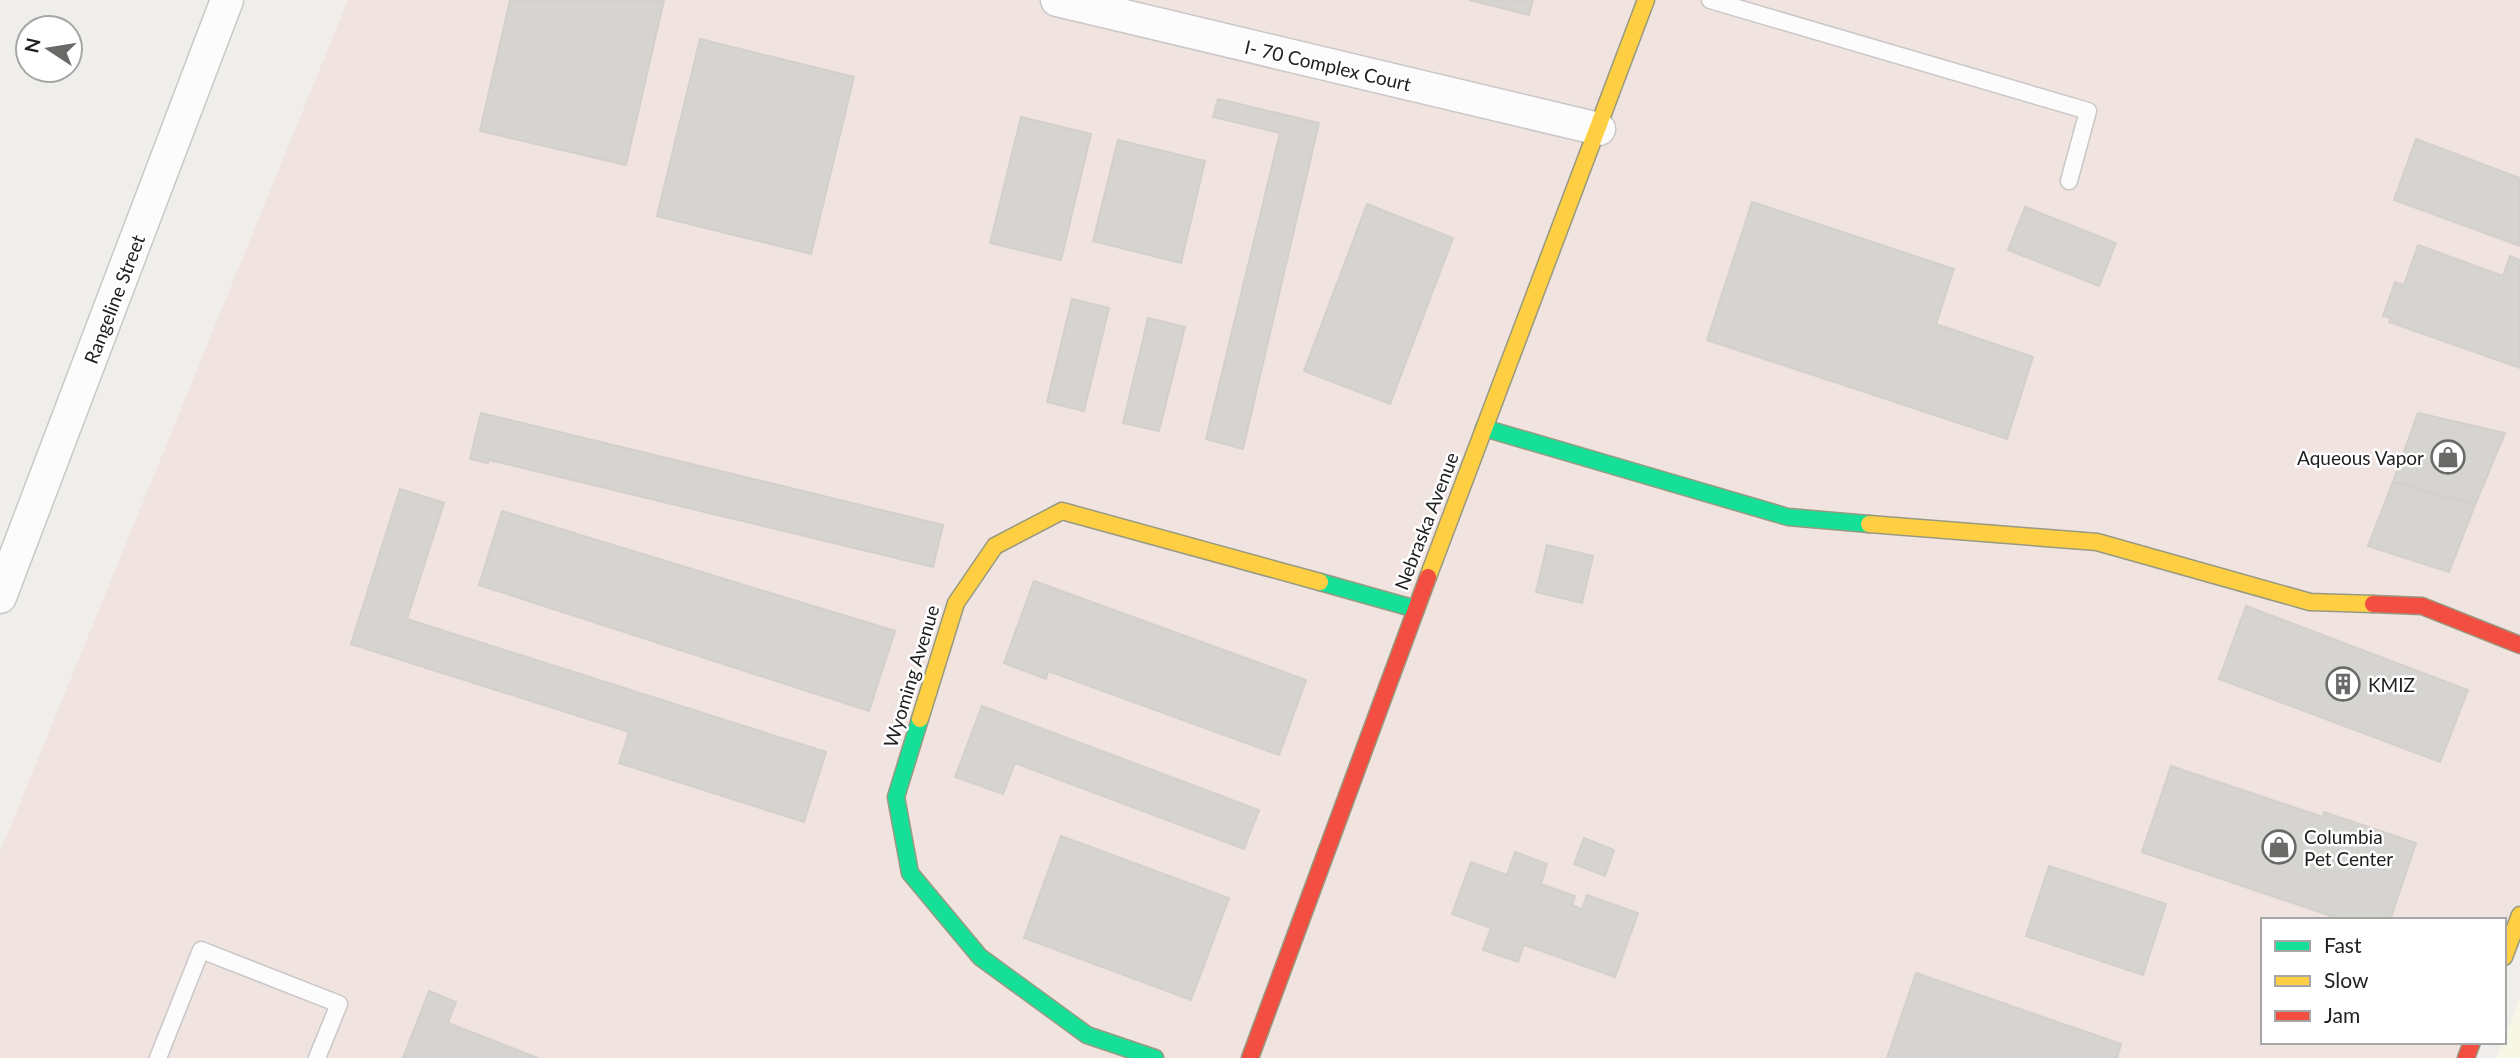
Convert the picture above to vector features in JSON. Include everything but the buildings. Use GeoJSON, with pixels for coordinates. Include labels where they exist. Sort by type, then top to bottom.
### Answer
{"type":"FeatureCollection","features":[{"type":"Feature","properties":{"kind":"street","name":"Rangeline Street"},"geometry":{"type":"LineString","coordinates":[[0,597],[227,0]]}},
{"type":"Feature","properties":{"kind":"street","name":"I- 70 Complex Court"},"geometry":{"type":"LineString","coordinates":[[1057,0],[1599,129]]}},
{"type":"Feature","properties":{"kind":"street","name":"Nebraska Avenue"},"geometry":{"type":"LineString","coordinates":[[1250,1058],[1646,0]]}},
{"type":"Feature","properties":{"kind":"street"},"geometry":{"type":"LineString","coordinates":[[1484,428],[1788,517],[2097,542],[2310,602],[2422,606],[2520,645]]}},
{"type":"Feature","properties":{"kind":"street","name":"Wyoming Avenue"},"geometry":{"type":"LineString","coordinates":[[1155,1058],[1087,1035],[980,957],[910,873],[895,797],[956,603],[995,546],[1062,511],[1416,609]]}},
{"type":"Feature","properties":{"kind":"street"},"geometry":{"type":"LineString","coordinates":[[2506,952],[2520,915]]}},
{"type":"Feature","properties":{"kind":"lane"},"geometry":{"type":"LineString","coordinates":[[1710,0],[2088,111],[2069,181]]}},
{"type":"Feature","properties":{"kind":"lane"},"geometry":{"type":"LineString","coordinates":[[158,1058],[201,950],[339,1004],[317,1058]]}},
{"type":"Feature","properties":{"kind":"shaded area"},"geometry":{"type":"Polygon","coordinates":[[[348,0],[2520,0],[2520,913],[2506,919],[2261,918],[2261,1044],[2471,1044],[2466,1058],[0,1058],[0,852],[348,0]]]}},
{"type":"Feature","properties":{"kind":"shaded area"},"geometry":{"type":"Polygon","coordinates":[[[2520,998],[2520,1058],[2496,1058],[2503,1044],[2506,1044],[2506,1036],[2520,998]]]}},
{"type":"Feature","properties":{"kind":"traffic: fast"},"geometry":{"type":"LineString","coordinates":[[1484,428],[1788,517],[1869,524]]}},
{"type":"Feature","properties":{"kind":"traffic: fast"},"geometry":{"type":"LineString","coordinates":[[1320,582],[1416,609]]}},
{"type":"Feature","properties":{"kind":"traffic: fast"},"geometry":{"type":"LineString","coordinates":[[920,719],[896,797],[910,873],[980,957],[1087,1035],[1155,1058]]}},
{"type":"Feature","properties":{"kind":"traffic: slow"},"geometry":{"type":"LineString","coordinates":[[1428,577],[1646,0]]}},
{"type":"Feature","properties":{"kind":"traffic: slow"},"geometry":{"type":"LineString","coordinates":[[920,719],[956,603],[995,546],[1062,511],[1320,582]]}},
{"type":"Feature","properties":{"kind":"traffic: slow"},"geometry":{"type":"LineString","coordinates":[[1869,524],[2097,542],[2310,602],[2373,604]]}},
{"type":"Feature","properties":{"kind":"traffic: slow"},"geometry":{"type":"LineString","coordinates":[[2506,952],[2520,915]]}},
{"type":"Feature","properties":{"kind":"traffic: jam"},"geometry":{"type":"LineString","coordinates":[[1250,1058],[1428,577]]}},
{"type":"Feature","properties":{"kind":"traffic: jam"},"geometry":{"type":"LineString","coordinates":[[2373,604],[2422,606],[2520,645]]}},
{"type":"Feature","properties":{"kind":"traffic: jam"},"geometry":{"type":"LineString","coordinates":[[2466,1058],[2471,1044]]}},
{"type":"Feature","properties":{"kind":"place","name":"Aqueous Vapor"},"geometry":{"type":"Point","coordinates":[2448,457]}},
{"type":"Feature","properties":{"kind":"place","name":"KMIZ"},"geometry":{"type":"Point","coordinates":[2343,684]}},
{"type":"Feature","properties":{"kind":"place","name":"Columbia Pet Center"},"geometry":{"type":"Point","coordinates":[2279,847]}}]}
